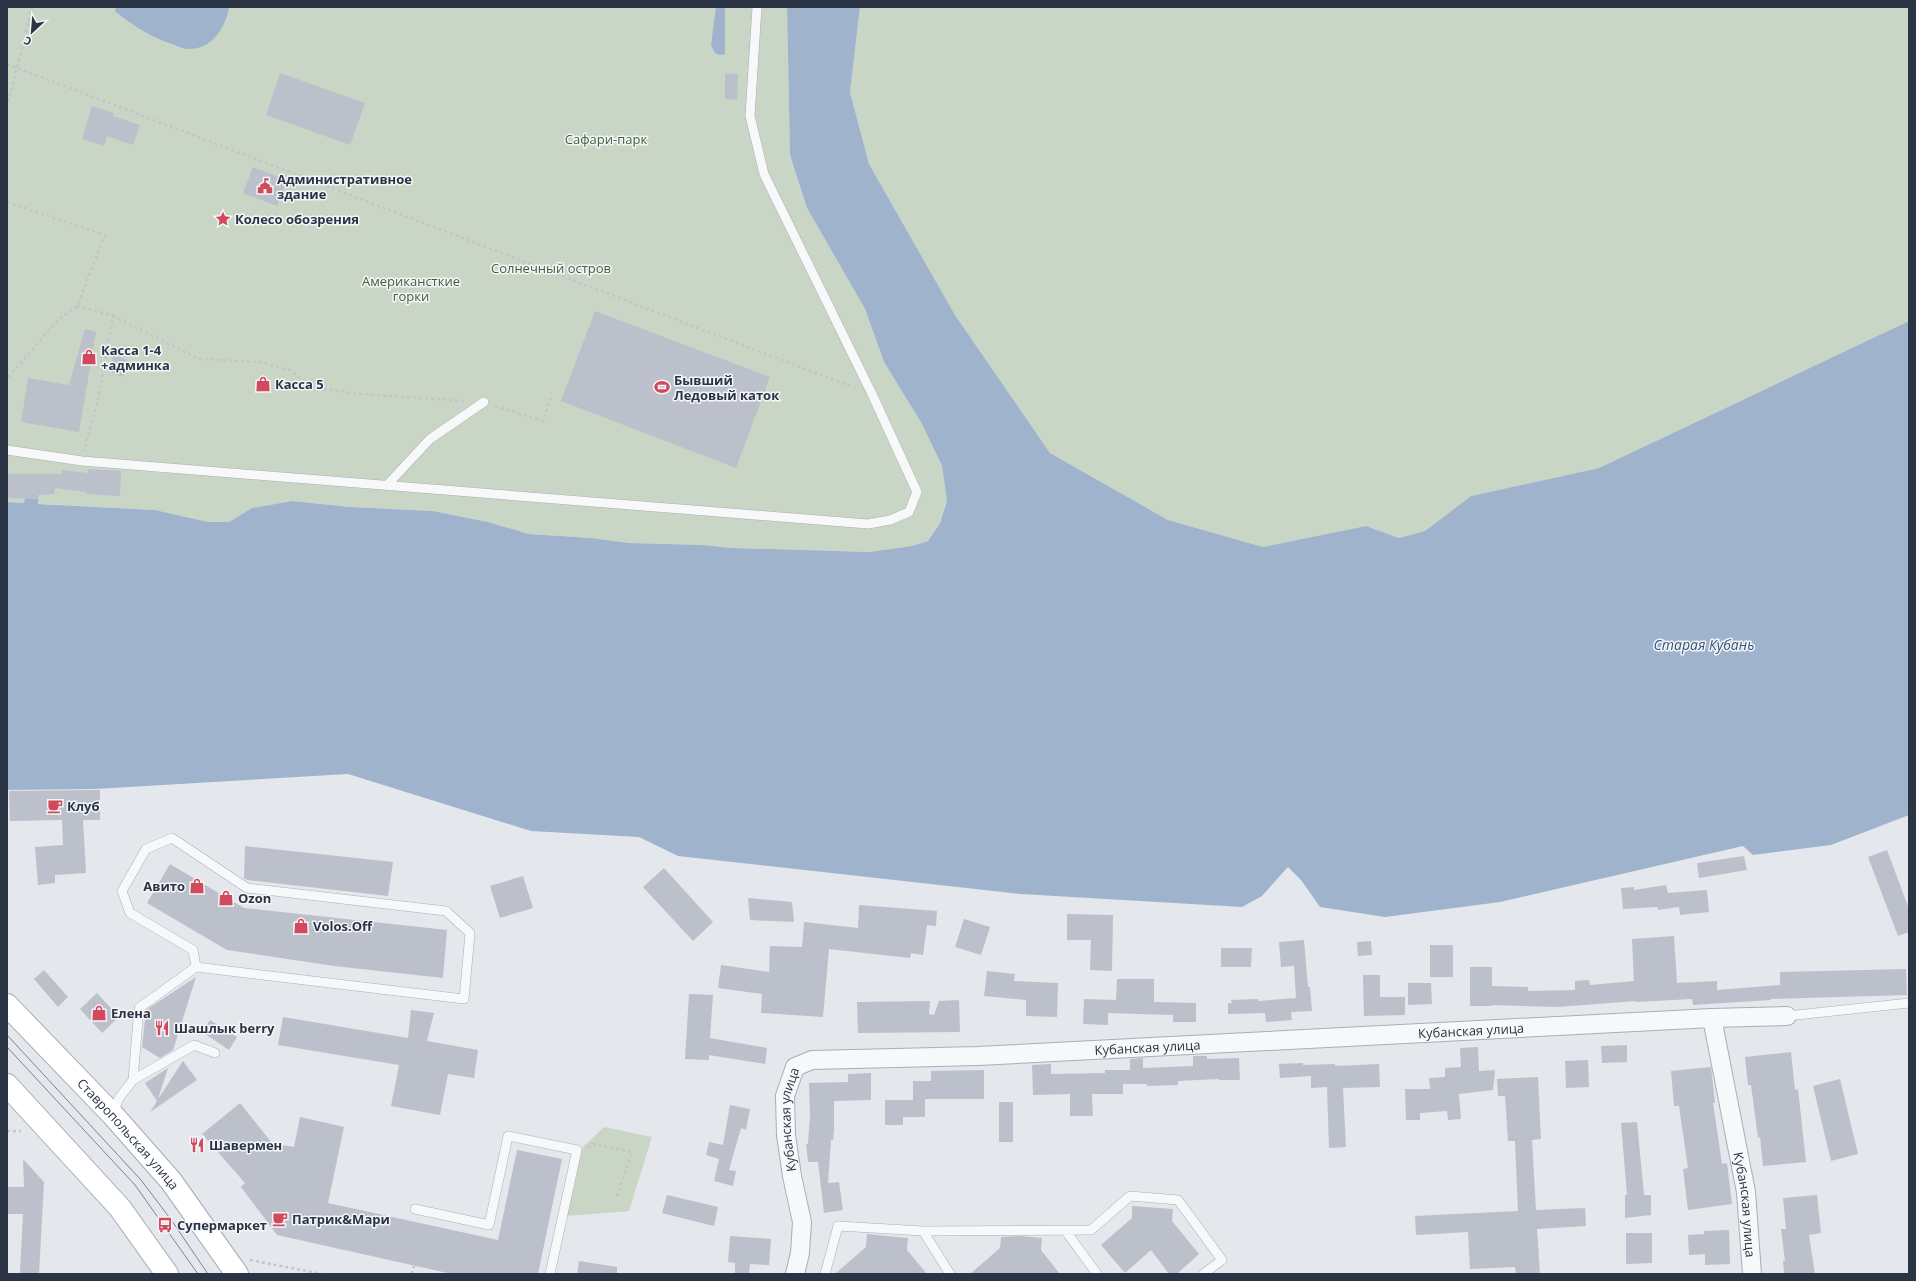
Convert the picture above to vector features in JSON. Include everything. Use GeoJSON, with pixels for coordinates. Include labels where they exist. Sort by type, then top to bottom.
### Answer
{"type":"FeatureCollection","features":[{"type":"Feature","properties":{"kind":"main road","name":"Ставропольская улица"},"geometry":{"type":"LineString","coordinates":[[7,1005],[112,1114],[171,1181],[242,1267]]}},
{"type":"Feature","properties":{"kind":"main road"},"geometry":{"type":"LineString","coordinates":[[7,1085],[120,1208],[167,1274]]}},
{"type":"Feature","properties":{"kind":"street","name":"Кубанская улица"},"geometry":{"type":"LineString","coordinates":[[795,1274],[800,1253],[802,1222],[788,1148],[785,1096],[795,1066],[812,1060],[978,1056],[1712,1018],[1788,1016]]}},
{"type":"Feature","properties":{"kind":"street","name":"Кубанская улица"},"geometry":{"type":"LineString","coordinates":[[1712,1018],[1746,1192],[1752,1274]]}},
{"type":"Feature","properties":{"kind":"lane"},"geometry":{"type":"LineString","coordinates":[[7,450],[82,461],[388,484],[868,524],[890,520],[909,512],[917,492],[872,394],[764,174],[750,116],[757,7]]}},
{"type":"Feature","properties":{"kind":"lane"},"geometry":{"type":"LineString","coordinates":[[388,484],[430,438],[484,402]]}},
{"type":"Feature","properties":{"kind":"lane"},"geometry":{"type":"LineString","coordinates":[[133,1080],[139,1008],[196,967],[464,999],[470,933],[446,912],[247,888],[172,838],[146,849],[122,892],[130,913],[193,950],[196,967]]}},
{"type":"Feature","properties":{"kind":"lane"},"geometry":{"type":"LineString","coordinates":[[1788,1016],[1909,1003]]}},
{"type":"Feature","properties":{"kind":"lane"},"geometry":{"type":"LineString","coordinates":[[112,1114],[119,1098],[133,1080],[194,1045],[215,1053]]}},
{"type":"Feature","properties":{"kind":"lane"},"geometry":{"type":"LineString","coordinates":[[415,1208],[489,1225],[508,1136],[578,1150],[550,1274]]}},
{"type":"Feature","properties":{"kind":"lane"},"geometry":{"type":"LineString","coordinates":[[825,1274],[838,1226],[923,1231],[1091,1230],[1130,1196],[1178,1200],[1222,1260],[1203,1274]]}},
{"type":"Feature","properties":{"kind":"lane"},"geometry":{"type":"LineString","coordinates":[[1065,1230],[1097,1274]]}},
{"type":"Feature","properties":{"kind":"lane"},"geometry":{"type":"LineString","coordinates":[[923,1231],[950,1274]]}},
{"type":"Feature","properties":{"kind":"path"},"geometry":{"type":"LineString","coordinates":[[7,108],[32,7]]}},
{"type":"Feature","properties":{"kind":"path"},"geometry":{"type":"LineString","coordinates":[[7,64],[872,394]]}},
{"type":"Feature","properties":{"kind":"path"},"geometry":{"type":"LineString","coordinates":[[7,202],[105,235],[77,306],[57,321],[7,379]]}},
{"type":"Feature","properties":{"kind":"path"},"geometry":{"type":"LineString","coordinates":[[77,306],[114,316],[199,359],[259,362],[290,370],[311,387],[360,394],[392,394],[484,402],[543,421],[552,393]]}},
{"type":"Feature","properties":{"kind":"path"},"geometry":{"type":"LineString","coordinates":[[82,461],[98,400],[114,316]]}},
{"type":"Feature","properties":{"kind":"path"},"geometry":{"type":"LineString","coordinates":[[7,1131],[21,1131]]}},
{"type":"Feature","properties":{"kind":"path"},"geometry":{"type":"LineString","coordinates":[[593,1144],[632,1152],[616,1199]]}},
{"type":"Feature","properties":{"kind":"path"},"geometry":{"type":"LineString","coordinates":[[412,1274],[414,1266]]}},
{"type":"Feature","properties":{"kind":"path"},"geometry":{"type":"LineString","coordinates":[[242,1267],[322,1274]]}},
{"type":"Feature","properties":{"kind":"green space","name":"Солнечный остров"},"geometry":{"type":"Polygon","coordinates":[[[7,7],[787,7],[790,155],[807,208],[865,309],[884,362],[922,424],[942,466],[947,500],[940,523],[928,541],[912,546],[869,552],[629,543],[591,538],[529,534],[488,522],[433,511],[350,507],[292,501],[252,508],[229,522],[208,522],[155,510],[7,502],[7,7]]]}},
{"type":"Feature","properties":{"kind":"green space"},"geometry":{"type":"Polygon","coordinates":[[[860,7],[1909,7],[1909,321],[1599,468],[1471,496],[1425,531],[1399,538],[1366,526],[1263,547],[1168,520],[1050,453],[955,315],[869,164],[850,92],[860,7]]]}},
{"type":"Feature","properties":{"kind":"green space"},"geometry":{"type":"Polygon","coordinates":[[[604,1127],[652,1137],[629,1211],[566,1216],[583,1147],[604,1127]]]}},
{"type":"Feature","properties":{"kind":"water"},"geometry":{"type":"Polygon","coordinates":[[[116,7],[229,7],[225,22],[216,36],[204,46],[188,49],[168,43],[144,32],[115,11],[116,7]]]}},
{"type":"Feature","properties":{"kind":"water"},"geometry":{"type":"Polygon","coordinates":[[[716,7],[725,7],[725,54],[720,55],[715,53],[711,45],[716,7]]]}},
{"type":"Feature","properties":{"kind":"water","name":"Старая Кубань"},"geometry":{"type":"Polygon","coordinates":[[[787,7],[860,7],[850,92],[869,164],[955,315],[1050,453],[1168,520],[1263,547],[1366,526],[1399,538],[1425,531],[1471,496],[1599,468],[1909,321],[1909,815],[1831,845],[1753,855],[1743,846],[1500,902],[1385,917],[1320,907],[1301,880],[1288,867],[1262,896],[1242,907],[1021,894],[678,856],[639,837],[531,831],[348,774],[95,789],[7,790],[7,502],[24,503],[25,498],[38,499],[38,504],[155,510],[208,522],[229,522],[252,508],[292,501],[350,507],[433,511],[488,522],[529,534],[591,538],[629,543],[702,545],[733,548],[869,552],[912,546],[928,541],[940,523],[947,501],[942,466],[922,424],[884,362],[865,309],[807,208],[790,155],[787,7]]]}},
{"type":"Feature","properties":{"kind":"building"},"geometry":{"type":"Polygon","coordinates":[[[280,73],[365,103],[350,145],[266,115],[280,73]]]}},
{"type":"Feature","properties":{"kind":"building"},"geometry":{"type":"Polygon","coordinates":[[[725,74],[738,74],[737,100],[725,99],[725,74]]]}},
{"type":"Feature","properties":{"kind":"building"},"geometry":{"type":"Polygon","coordinates":[[[92,106],[114,113],[113,116],[140,125],[133,145],[107,136],[104,146],[82,139],[92,106]]]}},
{"type":"Feature","properties":{"kind":"building","name":"Административное здание"},"geometry":{"type":"Polygon","coordinates":[[[253,167],[287,180],[277,206],[243,193],[253,167]]]}},
{"type":"Feature","properties":{"kind":"building"},"geometry":{"type":"Polygon","coordinates":[[[595,311],[770,377],[736,468],[561,401],[595,311]]]}},
{"type":"Feature","properties":{"kind":"building"},"geometry":{"type":"Polygon","coordinates":[[[85,329],[96,332],[79,432],[21,422],[28,378],[69,385],[85,329]]]}},
{"type":"Feature","properties":{"kind":"building"},"geometry":{"type":"Polygon","coordinates":[[[113,354],[129,361],[123,377],[111,372],[113,354]]]}},
{"type":"Feature","properties":{"kind":"building"},"geometry":{"type":"Polygon","coordinates":[[[88,469],[121,471],[120,496],[86,494],[86,492],[55,488],[54,494],[38,495],[38,499],[7,498],[7,474],[61,474],[62,470],[88,473],[88,469]]]}},
{"type":"Feature","properties":{"kind":"building"},"geometry":{"type":"Polygon","coordinates":[[[100,790],[100,820],[83,820],[86,873],[55,875],[55,883],[38,885],[35,847],[63,845],[62,820],[10,821],[9,791],[100,790]]]}},
{"type":"Feature","properties":{"kind":"building"},"geometry":{"type":"Polygon","coordinates":[[[245,846],[393,862],[388,896],[247,880],[244,878],[245,846]]]}},
{"type":"Feature","properties":{"kind":"building"},"geometry":{"type":"Polygon","coordinates":[[[1887,850],[1909,909],[1909,932],[1898,936],[1868,857],[1887,850]]]}},
{"type":"Feature","properties":{"kind":"building"},"geometry":{"type":"Polygon","coordinates":[[[1744,856],[1747,870],[1699,878],[1697,863],[1744,856]]]}},
{"type":"Feature","properties":{"kind":"building"},"geometry":{"type":"Polygon","coordinates":[[[170,864],[244,908],[447,930],[443,978],[334,966],[227,950],[147,903],[170,864]]]}},
{"type":"Feature","properties":{"kind":"building"},"geometry":{"type":"Polygon","coordinates":[[[664,868],[713,922],[693,941],[643,887],[664,868]]]}},
{"type":"Feature","properties":{"kind":"building"},"geometry":{"type":"Polygon","coordinates":[[[523,876],[533,908],[500,918],[490,886],[523,876]]]}},
{"type":"Feature","properties":{"kind":"building"},"geometry":{"type":"Polygon","coordinates":[[[1666,885],[1668,893],[1707,890],[1709,912],[1680,915],[1679,907],[1658,910],[1657,907],[1623,909],[1621,888],[1634,887],[1634,890],[1666,885]]]}},
{"type":"Feature","properties":{"kind":"building"},"geometry":{"type":"Polygon","coordinates":[[[748,898],[792,902],[794,922],[750,920],[748,898]]]}},
{"type":"Feature","properties":{"kind":"building"},"geometry":{"type":"Polygon","coordinates":[[[859,905],[937,911],[936,926],[927,925],[923,955],[911,953],[910,958],[829,949],[823,1017],[761,1013],[762,994],[718,988],[721,965],[769,972],[770,946],[802,947],[804,922],[858,928],[859,905]]]}},
{"type":"Feature","properties":{"kind":"building"},"geometry":{"type":"Polygon","coordinates":[[[1067,914],[1113,915],[1112,971],[1090,970],[1091,940],[1067,940],[1067,914]]]}},
{"type":"Feature","properties":{"kind":"building"},"geometry":{"type":"Polygon","coordinates":[[[964,919],[990,927],[981,955],[955,947],[964,919]]]}},
{"type":"Feature","properties":{"kind":"building"},"geometry":{"type":"Polygon","coordinates":[[[1674,936],[1677,983],[1717,981],[1717,990],[1780,985],[1780,972],[1906,969],[1907,995],[1771,999],[1693,1005],[1692,999],[1636,1001],[1557,1007],[1492,1005],[1470,1006],[1470,967],[1492,967],[1492,986],[1528,987],[1528,991],[1575,990],[1575,981],[1589,980],[1590,985],[1634,981],[1632,939],[1674,936]]]}},
{"type":"Feature","properties":{"kind":"building"},"geometry":{"type":"Polygon","coordinates":[[[1304,940],[1308,987],[1310,987],[1312,1011],[1291,1012],[1292,1020],[1266,1022],[1265,1013],[1228,1014],[1228,1003],[1232,1003],[1231,1000],[1258,999],[1258,1001],[1296,998],[1294,966],[1281,967],[1279,942],[1304,940]]]}},
{"type":"Feature","properties":{"kind":"building"},"geometry":{"type":"Polygon","coordinates":[[[1371,941],[1372,955],[1358,956],[1357,942],[1371,941]]]}},
{"type":"Feature","properties":{"kind":"building"},"geometry":{"type":"Polygon","coordinates":[[[1430,945],[1453,945],[1453,977],[1430,977],[1430,945]]]}},
{"type":"Feature","properties":{"kind":"building"},"geometry":{"type":"Polygon","coordinates":[[[1221,948],[1252,948],[1251,967],[1221,967],[1221,948]]]}},
{"type":"Feature","properties":{"kind":"building"},"geometry":{"type":"Polygon","coordinates":[[[44,970],[68,997],[58,1007],[34,979],[44,970]]]}},
{"type":"Feature","properties":{"kind":"building"},"geometry":{"type":"Polygon","coordinates":[[[987,971],[1015,974],[1014,981],[1058,983],[1057,1017],[1026,1016],[1026,1000],[984,996],[987,971]]]}},
{"type":"Feature","properties":{"kind":"building"},"geometry":{"type":"Polygon","coordinates":[[[1363,975],[1380,975],[1380,997],[1405,997],[1405,1015],[1364,1016],[1363,975]]]}},
{"type":"Feature","properties":{"kind":"building","name":"Шашлык berry"},"geometry":{"type":"Polygon","coordinates":[[[196,977],[173,1050],[160,1058],[142,1047],[146,1010],[196,977]]]}},
{"type":"Feature","properties":{"kind":"building"},"geometry":{"type":"Polygon","coordinates":[[[1117,979],[1154,979],[1154,1002],[1196,1003],[1196,1022],[1173,1022],[1173,1015],[1108,1013],[1108,1025],[1083,1024],[1084,999],[1116,1000],[1117,979]]]}},
{"type":"Feature","properties":{"kind":"building"},"geometry":{"type":"Polygon","coordinates":[[[1408,983],[1431,983],[1432,1004],[1408,1005],[1408,983]]]}},
{"type":"Feature","properties":{"kind":"building"},"geometry":{"type":"Polygon","coordinates":[[[97,993],[119,1017],[102,1033],[80,1009],[97,993]]]}},
{"type":"Feature","properties":{"kind":"building"},"geometry":{"type":"Polygon","coordinates":[[[689,994],[713,995],[710,1038],[767,1048],[765,1064],[709,1055],[709,1060],[685,1059],[689,994]]]}},
{"type":"Feature","properties":{"kind":"building"},"geometry":{"type":"Polygon","coordinates":[[[959,1000],[960,1032],[858,1033],[857,1002],[930,1001],[929,1014],[934,1015],[939,1001],[959,1000]]]}},
{"type":"Feature","properties":{"kind":"building"},"geometry":{"type":"Polygon","coordinates":[[[411,1010],[434,1013],[427,1041],[478,1050],[474,1078],[448,1074],[440,1115],[391,1106],[399,1065],[278,1045],[283,1017],[408,1038],[411,1010]]]}},
{"type":"Feature","properties":{"kind":"building"},"geometry":{"type":"Polygon","coordinates":[[[210,1020],[237,1037],[229,1050],[202,1032],[210,1020]]]}},
{"type":"Feature","properties":{"kind":"building"},"geometry":{"type":"Polygon","coordinates":[[[1627,1045],[1627,1062],[1602,1063],[1601,1046],[1627,1045]]]}},
{"type":"Feature","properties":{"kind":"building"},"geometry":{"type":"Polygon","coordinates":[[[1478,1047],[1479,1071],[1495,1070],[1493,1090],[1459,1094],[1461,1119],[1448,1120],[1447,1111],[1420,1113],[1420,1120],[1406,1120],[1405,1089],[1430,1089],[1429,1078],[1445,1077],[1445,1068],[1461,1067],[1460,1048],[1478,1047]]]}},
{"type":"Feature","properties":{"kind":"building"},"geometry":{"type":"Polygon","coordinates":[[[1791,1052],[1795,1090],[1798,1089],[1806,1162],[1763,1166],[1760,1137],[1758,1138],[1751,1085],[1748,1085],[1745,1057],[1791,1052]]]}},
{"type":"Feature","properties":{"kind":"building"},"geometry":{"type":"Polygon","coordinates":[[[1193,1056],[1207,1056],[1207,1059],[1239,1058],[1240,1080],[1219,1079],[1178,1081],[1178,1085],[1147,1086],[1147,1084],[1123,1084],[1123,1094],[1092,1094],[1093,1116],[1070,1116],[1070,1094],[1033,1095],[1032,1065],[1051,1064],[1051,1074],[1105,1073],[1105,1070],[1130,1070],[1130,1059],[1143,1058],[1143,1068],[1193,1066],[1193,1056]]]}},
{"type":"Feature","properties":{"kind":"building"},"geometry":{"type":"Polygon","coordinates":[[[1588,1060],[1589,1087],[1566,1088],[1565,1061],[1588,1060]]]}},
{"type":"Feature","properties":{"kind":"building"},"geometry":{"type":"Polygon","coordinates":[[[183,1061],[197,1080],[150,1112],[157,1101],[145,1083],[168,1068],[158,1099],[183,1061]]]}},
{"type":"Feature","properties":{"kind":"building"},"geometry":{"type":"Polygon","coordinates":[[[1303,1063],[1303,1065],[1335,1064],[1335,1066],[1379,1064],[1380,1087],[1343,1088],[1346,1147],[1329,1148],[1327,1087],[1311,1088],[1311,1076],[1280,1078],[1279,1064],[1303,1063]]]}},
{"type":"Feature","properties":{"kind":"building"},"geometry":{"type":"Polygon","coordinates":[[[1711,1067],[1715,1103],[1713,1103],[1722,1164],[1727,1163],[1732,1204],[1688,1210],[1683,1169],[1688,1168],[1679,1106],[1674,1106],[1671,1071],[1711,1067]]]}},
{"type":"Feature","properties":{"kind":"building"},"geometry":{"type":"Polygon","coordinates":[[[984,1070],[984,1099],[925,1099],[925,1117],[903,1117],[903,1125],[885,1125],[885,1100],[913,1100],[913,1081],[931,1081],[931,1071],[984,1070]]]}},
{"type":"Feature","properties":{"kind":"building"},"geometry":{"type":"Polygon","coordinates":[[[871,1073],[871,1100],[834,1101],[834,1131],[833,1140],[831,1140],[828,1183],[839,1182],[843,1210],[824,1213],[818,1162],[808,1162],[806,1144],[808,1144],[810,1115],[809,1083],[848,1082],[848,1074],[871,1073]]]}},
{"type":"Feature","properties":{"kind":"building"},"geometry":{"type":"Polygon","coordinates":[[[1538,1077],[1541,1139],[1532,1140],[1536,1210],[1585,1208],[1586,1226],[1537,1229],[1540,1274],[1516,1274],[1515,1267],[1470,1269],[1468,1232],[1416,1235],[1415,1216],[1518,1211],[1515,1141],[1508,1141],[1505,1096],[1498,1096],[1497,1079],[1538,1077]]]}},
{"type":"Feature","properties":{"kind":"building"},"geometry":{"type":"Polygon","coordinates":[[[1840,1079],[1858,1154],[1831,1161],[1813,1086],[1840,1079]]]}},
{"type":"Feature","properties":{"kind":"building"},"geometry":{"type":"Polygon","coordinates":[[[999,1102],[1013,1102],[1013,1142],[999,1142],[999,1102]]]}},
{"type":"Feature","properties":{"kind":"building"},"geometry":{"type":"Polygon","coordinates":[[[240,1103],[272,1143],[294,1147],[300,1117],[344,1127],[328,1203],[498,1240],[517,1150],[562,1159],[538,1274],[452,1274],[277,1235],[241,1187],[245,1183],[202,1134],[240,1103]]]}},
{"type":"Feature","properties":{"kind":"building"},"geometry":{"type":"Polygon","coordinates":[[[730,1105],[750,1109],[746,1130],[741,1128],[729,1170],[736,1171],[733,1186],[714,1181],[719,1159],[706,1155],[709,1142],[723,1145],[730,1105]]]}},
{"type":"Feature","properties":{"kind":"building"},"geometry":{"type":"Polygon","coordinates":[[[1637,1122],[1644,1195],[1651,1195],[1651,1215],[1625,1218],[1625,1195],[1627,1195],[1621,1123],[1637,1122]]]}},
{"type":"Feature","properties":{"kind":"building"},"geometry":{"type":"Polygon","coordinates":[[[23,1159],[44,1182],[39,1274],[20,1274],[23,1214],[7,1214],[7,1187],[24,1187],[23,1159]]]}},
{"type":"Feature","properties":{"kind":"building"},"geometry":{"type":"Polygon","coordinates":[[[667,1195],[718,1207],[714,1226],[662,1213],[667,1195]]]}},
{"type":"Feature","properties":{"kind":"building"},"geometry":{"type":"Polygon","coordinates":[[[1817,1195],[1821,1233],[1809,1235],[1815,1274],[1784,1274],[1783,1261],[1785,1261],[1781,1229],[1786,1229],[1783,1198],[1817,1195]]]}},
{"type":"Feature","properties":{"kind":"building"},"geometry":{"type":"Polygon","coordinates":[[[1132,1206],[1173,1209],[1172,1221],[1199,1254],[1177,1274],[1169,1274],[1151,1250],[1125,1273],[1101,1245],[1132,1218],[1132,1206]]]}},
{"type":"Feature","properties":{"kind":"building"},"geometry":{"type":"Polygon","coordinates":[[[1729,1230],[1730,1264],[1705,1265],[1705,1254],[1689,1255],[1688,1235],[1704,1234],[1704,1231],[1729,1230]]]}},
{"type":"Feature","properties":{"kind":"building"},"geometry":{"type":"Polygon","coordinates":[[[1626,1233],[1652,1233],[1652,1263],[1626,1264],[1626,1233]]]}},
{"type":"Feature","properties":{"kind":"building"},"geometry":{"type":"Polygon","coordinates":[[[867,1234],[908,1238],[907,1250],[927,1274],[835,1274],[866,1247],[867,1234]]]}},
{"type":"Feature","properties":{"kind":"building"},"geometry":{"type":"Polygon","coordinates":[[[730,1236],[771,1239],[769,1265],[750,1264],[749,1274],[735,1273],[735,1263],[728,1262],[730,1236]]]}},
{"type":"Feature","properties":{"kind":"building"},"geometry":{"type":"Polygon","coordinates":[[[1020,1236],[1042,1238],[1041,1250],[1060,1274],[970,1274],[1000,1248],[1001,1237],[1020,1236]]]}},
{"type":"Feature","properties":{"kind":"building"},"geometry":{"type":"Polygon","coordinates":[[[579,1261],[617,1267],[617,1274],[577,1274],[579,1261]]]}},
{"type":"Feature","properties":{"kind":"tram line"},"geometry":{"type":"LineString","coordinates":[[7,1035],[141,1180],[172,1221],[208,1274]]}},
{"type":"Feature","properties":{"kind":"tram line"},"geometry":{"type":"LineString","coordinates":[[7,1047],[135,1185],[198,1274]]}},
{"type":"Feature","properties":{"kind":"place","name":"Административное здание"},"geometry":{"type":"Point","coordinates":[265,186]}},
{"type":"Feature","properties":{"kind":"place","name":"Колесо обозрения"},"geometry":{"type":"Point","coordinates":[223,219]}},
{"type":"Feature","properties":{"kind":"place","name":"Касса 1-4 +админка"},"geometry":{"type":"Point","coordinates":[89,357]}},
{"type":"Feature","properties":{"kind":"place","name":"Касса 5"},"geometry":{"type":"Point","coordinates":[263,384]}},
{"type":"Feature","properties":{"kind":"place","name":"Бывший Ледовый каток"},"geometry":{"type":"Point","coordinates":[662,387]}},
{"type":"Feature","properties":{"kind":"place","name":"Клуб"},"geometry":{"type":"Point","coordinates":[55,806]}},
{"type":"Feature","properties":{"kind":"place","name":"Авито"},"geometry":{"type":"Point","coordinates":[197,886]}},
{"type":"Feature","properties":{"kind":"place","name":"Ozon"},"geometry":{"type":"Point","coordinates":[226,898]}},
{"type":"Feature","properties":{"kind":"place","name":"Volos.Off"},"geometry":{"type":"Point","coordinates":[301,926]}},
{"type":"Feature","properties":{"kind":"place","name":"Елена"},"geometry":{"type":"Point","coordinates":[99,1013]}},
{"type":"Feature","properties":{"kind":"place","name":"Шашлык berry"},"geometry":{"type":"Point","coordinates":[162,1028]}},
{"type":"Feature","properties":{"kind":"place","name":"Шавермен"},"geometry":{"type":"Point","coordinates":[197,1145]}},
{"type":"Feature","properties":{"kind":"place","name":"Патрик&Мари"},"geometry":{"type":"Point","coordinates":[280,1219]}},
{"type":"Feature","properties":{"kind":"place","name":"Супермаркет"},"geometry":{"type":"Point","coordinates":[165,1225]}},
{"type":"Feature","properties":{"kind":"park label","name":"Сафари-парк"},"geometry":{"type":"Point","coordinates":[606,139]}},
{"type":"Feature","properties":{"kind":"park label","name":"Американсткие горки"},"geometry":{"type":"Point","coordinates":[411,288]}}]}
